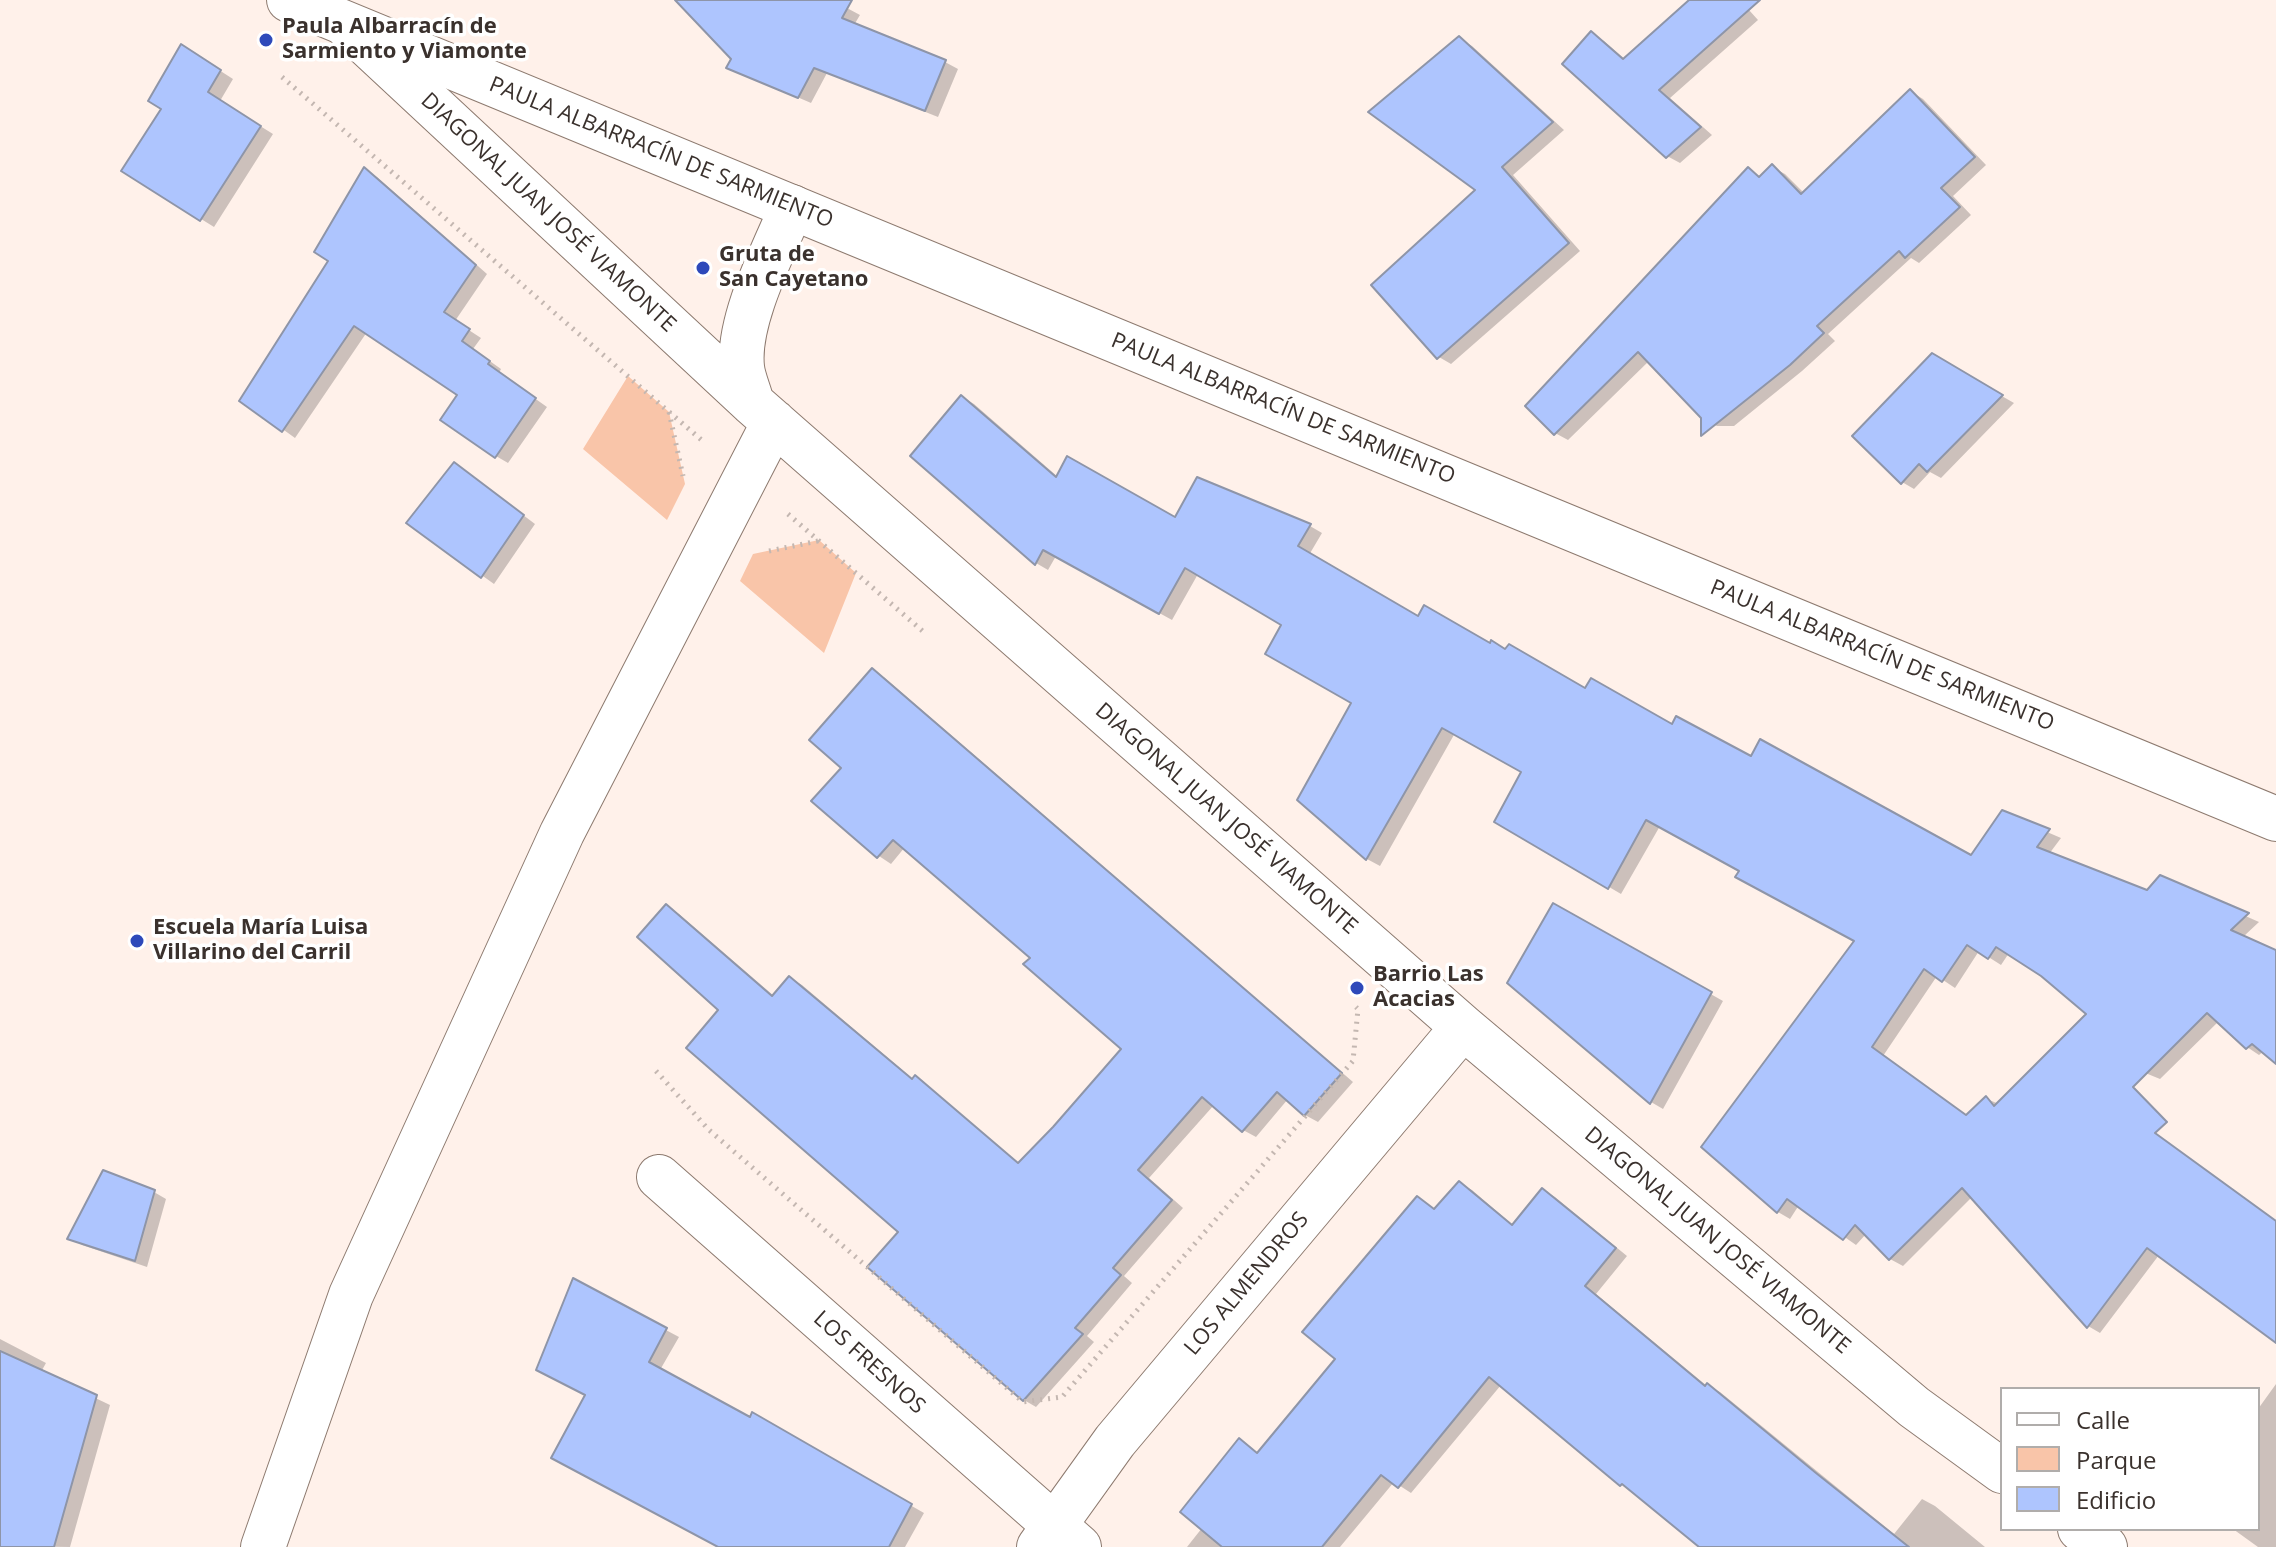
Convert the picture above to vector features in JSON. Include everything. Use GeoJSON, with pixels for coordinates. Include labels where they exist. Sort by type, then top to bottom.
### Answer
{"type":"FeatureCollection","features":[{"type":"Feature","properties":{"kind":"street","name":"PAULA ALBARRACÍN DE SARMIENTO"},"geometry":{"type":"LineString","coordinates":[[289,0],[2276,819]]}},
{"type":"Feature","properties":{"kind":"street","name":"DIAGONAL JUAN JOSÉ VIAMONTE"},"geometry":{"type":"LineString","coordinates":[[344,23],[763,412],[1463,1027],[1914,1407],[2000,1470]]}},
{"type":"Feature","properties":{"kind":"street"},"geometry":{"type":"LineString","coordinates":[[263,1547],[351,1295],[562,833],[745,477],[763,412],[742,367],[744,332],[792,207]]}},
{"type":"Feature","properties":{"kind":"street","name":"LOS ALMENDROS"},"geometry":{"type":"LineString","coordinates":[[1057,1540],[1115,1441],[1463,1027]]}},
{"type":"Feature","properties":{"kind":"street","name":"LOS FRESNOS"},"geometry":{"type":"LineString","coordinates":[[659,1177],[1057,1540]]}},
{"type":"Feature","properties":{"kind":"street"},"geometry":{"type":"LineString","coordinates":[[2083,1531],[2105,1547]]}},
{"type":"Feature","properties":{"kind":"path"},"geometry":{"type":"LineString","coordinates":[[282,77],[928,636]]}},
{"type":"Feature","properties":{"kind":"path"},"geometry":{"type":"LineString","coordinates":[[656,1071],[709,1130],[1023,1402],[1062,1397],[1353,1061],[1358,1009],[1347,999]]}},
{"type":"Feature","properties":{"kind":"green space"},"geometry":{"type":"Polygon","coordinates":[[[628,376],[669,412],[685,484],[667,520],[583,449],[628,376]]]}},
{"type":"Feature","properties":{"kind":"green space"},"geometry":{"type":"Polygon","coordinates":[[[819,540],[856,573],[824,653],[740,581],[753,554],[819,540]]]}},
{"type":"Feature","properties":{"kind":"building"},"geometry":{"type":"Polygon","coordinates":[[[675,0],[852,0],[842,18],[946,60],[925,111],[814,68],[798,98],[726,68],[731,59],[675,0]]]}},
{"type":"Feature","properties":{"kind":"building"},"geometry":{"type":"Polygon","coordinates":[[[1689,0],[1760,0],[1659,90],[1701,127],[1666,158],[1562,64],[1591,31],[1623,59],[1689,0]]]}},
{"type":"Feature","properties":{"kind":"building"},"geometry":{"type":"Polygon","coordinates":[[[1459,36],[1553,122],[1502,167],[1569,243],[1437,359],[1371,285],[1475,190],[1368,112],[1459,36]]]}},
{"type":"Feature","properties":{"kind":"building"},"geometry":{"type":"Polygon","coordinates":[[[181,44],[221,70],[208,92],[261,126],[200,221],[121,171],[161,109],[148,101],[181,44]]]}},
{"type":"Feature","properties":{"kind":"building"},"geometry":{"type":"Polygon","coordinates":[[[1910,89],[1975,157],[1941,188],[1960,207],[1905,258],[1899,251],[1817,326],[1824,333],[1790,365],[1701,436],[1701,418],[1638,352],[1554,435],[1525,406],[1748,167],[1759,177],[1772,164],[1801,194],[1910,89]]]}},
{"type":"Feature","properties":{"kind":"building"},"geometry":{"type":"Polygon","coordinates":[[[364,167],[476,265],[444,312],[470,329],[462,341],[536,398],[495,458],[440,420],[457,395],[354,326],[282,432],[239,401],[328,261],[314,252],[364,167]]]}},
{"type":"Feature","properties":{"kind":"building"},"geometry":{"type":"Polygon","coordinates":[[[1932,353],[2003,395],[1927,472],[1919,464],[1901,484],[1852,436],[1932,353]]]}},
{"type":"Feature","properties":{"kind":"building"},"geometry":{"type":"Polygon","coordinates":[[[961,395],[1056,477],[1067,456],[1175,517],[1197,477],[1311,524],[1298,546],[1418,616],[1424,605],[1490,643],[1491,640],[1505,649],[1509,644],[1585,688],[1591,678],[1672,724],[1676,716],[1751,756],[1760,739],[1971,855],[2002,810],[2050,829],[2037,847],[2147,890],[2160,875],[2249,913],[2231,930],[2276,950],[2276,1064],[2252,1044],[2246,1049],[2207,1013],[2133,1087],[2167,1122],[2155,1133],[2276,1221],[2276,1343],[2147,1248],[2087,1328],[1962,1188],[1889,1260],[1855,1225],[1843,1240],[1787,1199],[1777,1213],[1701,1147],[1854,941],[1735,877],[1739,871],[1646,820],[1608,889],[1494,822],[1521,772],[1442,728],[1366,860],[1297,800],[1351,703],[1265,654],[1281,625],[1185,568],[1159,614],[1043,550],[1035,565],[910,456],[961,395]],[[1967,945],[1942,982],[1924,969],[1872,1047],[1966,1115],[1986,1096],[1994,1106],[2086,1014],[2041,976],[1996,947],[1988,959],[1967,945]]]}},
{"type":"Feature","properties":{"kind":"building"},"geometry":{"type":"Polygon","coordinates":[[[454,462],[524,515],[481,578],[406,523],[454,462]]]}},
{"type":"Feature","properties":{"kind":"building"},"geometry":{"type":"Polygon","coordinates":[[[872,668],[1342,1073],[1304,1116],[1277,1092],[1242,1132],[1202,1097],[1138,1170],[1172,1200],[1113,1268],[1121,1275],[1075,1328],[1083,1334],[1023,1401],[867,1267],[898,1232],[686,1048],[718,1010],[637,937],[666,904],[772,996],[789,976],[912,1079],[915,1075],[1018,1163],[1053,1127],[1121,1049],[1023,964],[1030,958],[893,840],[877,858],[811,801],[841,768],[809,740],[872,668]]]}},
{"type":"Feature","properties":{"kind":"building"},"geometry":{"type":"Polygon","coordinates":[[[1553,903],[1712,992],[1650,1104],[1507,983],[1553,903]]]}},
{"type":"Feature","properties":{"kind":"building"},"geometry":{"type":"Polygon","coordinates":[[[103,1170],[155,1190],[135,1261],[67,1239],[103,1170]]]}},
{"type":"Feature","properties":{"kind":"building"},"geometry":{"type":"Polygon","coordinates":[[[1459,1181],[1512,1225],[1542,1188],[1616,1248],[1585,1286],[1705,1386],[1707,1383],[1909,1547],[1699,1547],[1489,1377],[1398,1488],[1381,1475],[1322,1547],[1222,1547],[1180,1512],[1239,1438],[1257,1453],[1335,1359],[1302,1332],[1417,1196],[1434,1209],[1459,1181]]]}},
{"type":"Feature","properties":{"kind":"building"},"geometry":{"type":"Polygon","coordinates":[[[573,1278],[667,1328],[649,1362],[750,1417],[752,1412],[912,1504],[889,1547],[718,1547],[551,1458],[585,1395],[536,1370],[573,1278]]]}},
{"type":"Feature","properties":{"kind":"building"},"geometry":{"type":"Polygon","coordinates":[[[0,1351],[97,1395],[54,1547],[0,1547],[0,1351]]]}},
{"type":"Feature","properties":{"kind":"place","name":"Paula Albarracín de Sarmiento y Viamonte"},"geometry":{"type":"Point","coordinates":[266,40]}},
{"type":"Feature","properties":{"kind":"place","name":"Gruta de San Cayetano"},"geometry":{"type":"Point","coordinates":[703,268]}},
{"type":"Feature","properties":{"kind":"place","name":"Escuela María Luisa Villarino del Carril"},"geometry":{"type":"Point","coordinates":[137,941]}},
{"type":"Feature","properties":{"kind":"place","name":"Barrio Las Acacias"},"geometry":{"type":"Point","coordinates":[1357,988]}}]}
